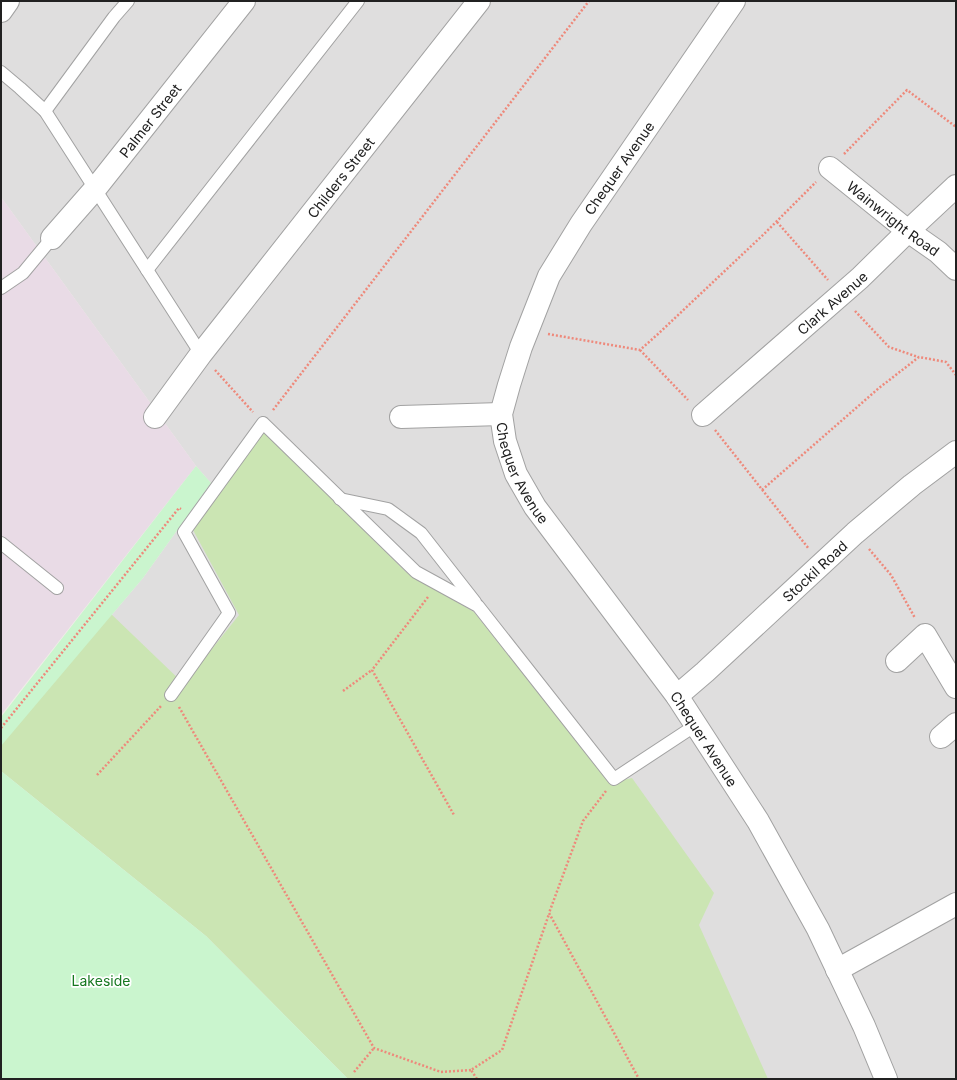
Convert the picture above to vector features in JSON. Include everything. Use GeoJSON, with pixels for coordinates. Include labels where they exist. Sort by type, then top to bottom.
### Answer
{"type":"FeatureCollection","features":[{"type":"Feature","properties":{"kind":"street"},"geometry":{"type":"LineString","coordinates":[[1,11],[8,1]]}},
{"type":"Feature","properties":{"kind":"street","name":"Palmer Street"},"geometry":{"type":"LineString","coordinates":[[52,238],[95,189],[244,1]]}},
{"type":"Feature","properties":{"kind":"street","name":"Childers Street"},"geometry":{"type":"LineString","coordinates":[[155,417],[201,354],[479,1]]}},
{"type":"Feature","properties":{"kind":"street","name":"Chequer Avenue"},"geometry":{"type":"LineString","coordinates":[[734,1],[581,224],[550,276],[527,331],[516,362],[501,414],[505,441],[516,474],[535,507],[677,696],[758,821],[818,930],[864,1026],[886,1079]]}},
{"type":"Feature","properties":{"kind":"street","name":"Wainwright Road"},"geometry":{"type":"LineString","coordinates":[[830,168],[908,231],[938,252],[956,269]]}},
{"type":"Feature","properties":{"kind":"street","name":"Clark Avenue"},"geometry":{"type":"LineString","coordinates":[[703,415],[860,278],[956,186]]}},
{"type":"Feature","properties":{"kind":"street","name":"Chequer Avenue"},"geometry":{"type":"LineString","coordinates":[[401,417],[501,414]]}},
{"type":"Feature","properties":{"kind":"street","name":"Stockil Road"},"geometry":{"type":"LineString","coordinates":[[677,696],[855,534],[912,485],[956,452]]}},
{"type":"Feature","properties":{"kind":"street"},"geometry":{"type":"LineString","coordinates":[[897,661],[925,635],[956,688]]}},
{"type":"Feature","properties":{"kind":"street"},"geometry":{"type":"LineString","coordinates":[[837,970],[956,904]]}},
{"type":"Feature","properties":{"kind":"lane"},"geometry":{"type":"LineString","coordinates":[[45,112],[114,17],[128,1]]}},
{"type":"Feature","properties":{"kind":"lane"},"geometry":{"type":"LineString","coordinates":[[147,270],[358,1]]}},
{"type":"Feature","properties":{"kind":"lane"},"geometry":{"type":"LineString","coordinates":[[1,72],[45,112],[201,354]]}},
{"type":"Feature","properties":{"kind":"lane"},"geometry":{"type":"LineString","coordinates":[[1,288],[23,273],[52,238]]}},
{"type":"Feature","properties":{"kind":"lane"},"geometry":{"type":"LineString","coordinates":[[172,695],[229,613],[184,532],[262,423],[416,572],[478,606]]}},
{"type":"Feature","properties":{"kind":"lane"},"geometry":{"type":"LineString","coordinates":[[340,499],[388,509],[421,533],[614,779],[696,726]]}},
{"type":"Feature","properties":{"kind":"lane"},"geometry":{"type":"LineString","coordinates":[[1,543],[57,588]]}},
{"type":"Feature","properties":{"kind":"path"},"geometry":{"type":"LineString","coordinates":[[201,354],[262,423],[589,1]]}},
{"type":"Feature","properties":{"kind":"path"},"geometry":{"type":"LineString","coordinates":[[640,350],[764,234],[908,90],[956,127]]}},
{"type":"Feature","properties":{"kind":"path"},"geometry":{"type":"LineString","coordinates":[[527,331],[640,350],[703,415],[821,565]]}},
{"type":"Feature","properties":{"kind":"path"},"geometry":{"type":"LineString","coordinates":[[762,490],[879,388],[919,357],[946,362],[956,375]]}},
{"type":"Feature","properties":{"kind":"path"},"geometry":{"type":"LineString","coordinates":[[1,728],[179,508],[196,515]]}},
{"type":"Feature","properties":{"kind":"path"},"geometry":{"type":"LineString","coordinates":[[855,534],[891,575],[925,635]]}},
{"type":"Feature","properties":{"kind":"path"},"geometry":{"type":"LineString","coordinates":[[343,691],[372,670],[438,584]]}},
{"type":"Feature","properties":{"kind":"path"},"geometry":{"type":"LineString","coordinates":[[372,670],[454,815]]}},
{"type":"Feature","properties":{"kind":"path"},"geometry":{"type":"LineString","coordinates":[[97,776],[172,695],[374,1048],[441,1072],[471,1070],[502,1050],[583,821],[614,779]]}},
{"type":"Feature","properties":{"kind":"path"},"geometry":{"type":"LineString","coordinates":[[549,914],[639,1079]]}},
{"type":"Feature","properties":{"kind":"path"},"geometry":{"type":"LineString","coordinates":[[354,1072],[374,1048]]}},
{"type":"Feature","properties":{"kind":"path"},"geometry":{"type":"LineString","coordinates":[[471,1070],[477,1079]]}},
{"type":"Feature","properties":{"kind":"shaded area"},"geometry":{"type":"Polygon","coordinates":[[[1,1],[956,1],[956,1079],[348,1079],[206,936],[1,771],[1,746],[143,578],[211,483],[196,466],[1,197],[1,1]]]}},
{"type":"Feature","properties":{"kind":"shaded area"},"geometry":{"type":"Polygon","coordinates":[[[1,197],[196,466],[1,715],[1,197]]]}},
{"type":"Feature","properties":{"kind":"green space"},"geometry":{"type":"Polygon","coordinates":[[[263,431],[406,572],[474,612],[609,783],[632,778],[714,893],[699,925],[768,1079],[348,1079],[206,936],[1,771],[1,745],[108,611],[184,684],[239,615],[193,530],[263,431]]]}},
{"type":"Feature","properties":{"kind":"green space"},"geometry":{"type":"Polygon","coordinates":[[[196,466],[211,483],[143,578],[1,746],[1,717],[196,466]]]}},
{"type":"Feature","properties":{"kind":"green space","name":"Lakeside"},"geometry":{"type":"Polygon","coordinates":[[[1,771],[206,936],[348,1079],[1,1079],[1,771]]]}}]}
